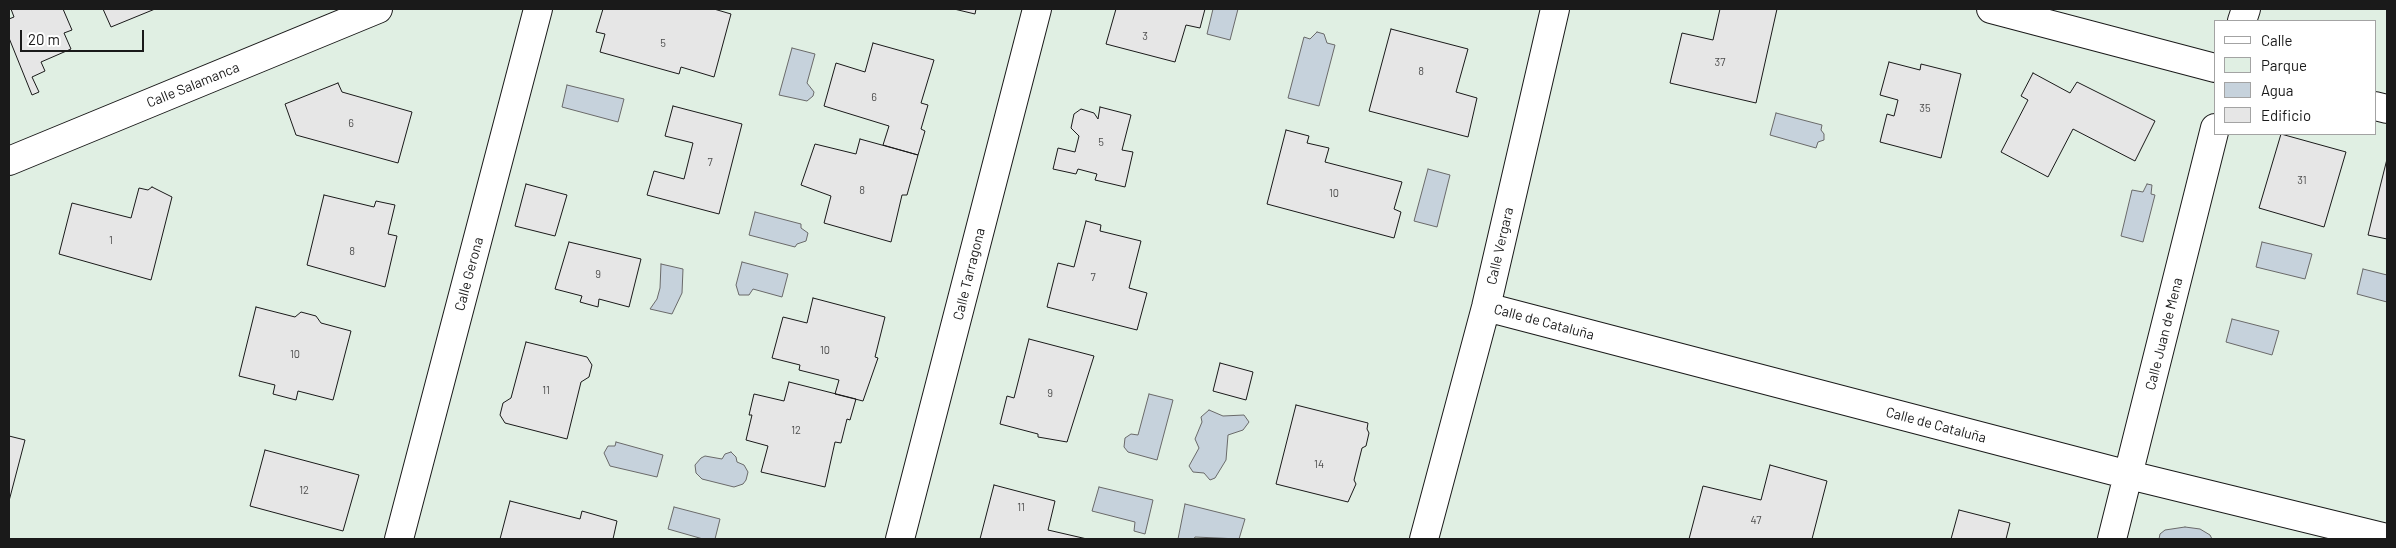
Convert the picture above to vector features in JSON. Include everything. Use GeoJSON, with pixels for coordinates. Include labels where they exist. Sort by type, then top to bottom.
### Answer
{"type":"FeatureCollection","features":[{"type":"Feature","properties":{"kind":"street","name":"Calle Salamanca"},"geometry":{"type":"LineString","coordinates":[[9,161],[378,9]]}},
{"type":"Feature","properties":{"kind":"street","name":"Calle Gerona"},"geometry":{"type":"LineString","coordinates":[[399,539],[538,9]]}},
{"type":"Feature","properties":{"kind":"street","name":"Calle Tarragona"},"geometry":{"type":"LineString","coordinates":[[900,539],[1038,9]]}},
{"type":"Feature","properties":{"kind":"street","name":"Calle Vergara"},"geometry":{"type":"LineString","coordinates":[[1424,539],[1486,307],[1555,9]]}},
{"type":"Feature","properties":{"kind":"street"},"geometry":{"type":"LineString","coordinates":[[1992,9],[2214,68]]}},
{"type":"Feature","properties":{"kind":"street","name":"Calle Juan de Mena"},"geometry":{"type":"LineString","coordinates":[[2112,539],[2214,132]]}},
{"type":"Feature","properties":{"kind":"street","name":"Calle de Cataluña"},"geometry":{"type":"LineString","coordinates":[[1486,307],[2129,475],[2387,538]]}},
{"type":"Feature","properties":{"kind":"green space"},"geometry":{"type":"Polygon","coordinates":[[[9,9],[2387,9],[2387,539],[9,539],[9,9]]]}},
{"type":"Feature","properties":{"kind":"water"},"geometry":{"type":"Polygon","coordinates":[[[1213,9],[1238,9],[1230,40],[1207,34],[1213,9]]]}},
{"type":"Feature","properties":{"kind":"water"},"geometry":{"type":"Polygon","coordinates":[[[1317,32],[1324,34],[1327,43],[1335,45],[1319,106],[1288,98],[1304,37],[1310,39],[1317,32]]]}},
{"type":"Feature","properties":{"kind":"water"},"geometry":{"type":"Polygon","coordinates":[[[792,48],[815,54],[807,83],[814,92],[813,96],[807,101],[779,95],[792,48]]]}},
{"type":"Feature","properties":{"kind":"water"},"geometry":{"type":"Polygon","coordinates":[[[567,85],[624,99],[618,122],[562,107],[567,85]]]}},
{"type":"Feature","properties":{"kind":"water"},"geometry":{"type":"Polygon","coordinates":[[[1776,113],[1822,125],[1821,130],[1824,134],[1824,140],[1818,142],[1816,148],[1770,135],[1776,113]]]}},
{"type":"Feature","properties":{"kind":"water"},"geometry":{"type":"Polygon","coordinates":[[[1428,169],[1450,175],[1437,227],[1414,221],[1428,169]]]}},
{"type":"Feature","properties":{"kind":"water"},"geometry":{"type":"Polygon","coordinates":[[[2147,184],[2152,185],[2151,194],[2155,195],[2143,242],[2121,236],[2132,190],[2143,192],[2147,184]]]}},
{"type":"Feature","properties":{"kind":"water"},"geometry":{"type":"Polygon","coordinates":[[[755,212],[801,224],[801,228],[808,233],[806,241],[797,244],[795,247],[749,235],[755,212]]]}},
{"type":"Feature","properties":{"kind":"water"},"geometry":{"type":"Polygon","coordinates":[[[2262,242],[2312,254],[2305,279],[2256,267],[2262,242]]]}},
{"type":"Feature","properties":{"kind":"water"},"geometry":{"type":"Polygon","coordinates":[[[742,262],[788,274],[782,297],[753,289],[749,295],[739,295],[736,285],[742,262]]]}},
{"type":"Feature","properties":{"kind":"water"},"geometry":{"type":"Polygon","coordinates":[[[661,264],[683,269],[682,293],[672,314],[650,309],[657,299],[660,288],[661,264]]]}},
{"type":"Feature","properties":{"kind":"water"},"geometry":{"type":"Polygon","coordinates":[[[2363,269],[2387,275],[2387,302],[2357,294],[2363,269]]]}},
{"type":"Feature","properties":{"kind":"water"},"geometry":{"type":"Polygon","coordinates":[[[2232,319],[2279,331],[2272,355],[2226,342],[2232,319]]]}},
{"type":"Feature","properties":{"kind":"water"},"geometry":{"type":"Polygon","coordinates":[[[1149,394],[1173,400],[1157,460],[1128,452],[1124,447],[1125,438],[1131,434],[1138,435],[1149,394]]]}},
{"type":"Feature","properties":{"kind":"water"},"geometry":{"type":"Polygon","coordinates":[[[1209,410],[1223,416],[1244,415],[1249,422],[1243,430],[1228,435],[1226,460],[1215,478],[1210,480],[1204,473],[1193,472],[1189,466],[1199,448],[1195,439],[1202,422],[1201,417],[1209,410]]]}},
{"type":"Feature","properties":{"kind":"water"},"geometry":{"type":"Polygon","coordinates":[[[616,442],[663,455],[657,477],[610,466],[604,453],[608,446],[615,446],[616,442]]]}},
{"type":"Feature","properties":{"kind":"water"},"geometry":{"type":"Polygon","coordinates":[[[731,452],[736,457],[737,462],[744,465],[748,472],[743,484],[734,487],[702,479],[696,473],[695,465],[701,458],[705,456],[722,459],[725,454],[731,452]]]}},
{"type":"Feature","properties":{"kind":"water"},"geometry":{"type":"Polygon","coordinates":[[[1099,487],[1153,500],[1145,534],[1134,531],[1135,522],[1092,511],[1099,487]]]}},
{"type":"Feature","properties":{"kind":"water"},"geometry":{"type":"Polygon","coordinates":[[[1185,504],[1245,519],[1239,539],[1195,537],[1194,539],[1178,539],[1185,504]]]}},
{"type":"Feature","properties":{"kind":"water"},"geometry":{"type":"Polygon","coordinates":[[[674,507],[720,519],[715,539],[703,539],[668,529],[674,507]]]}},
{"type":"Feature","properties":{"kind":"water"},"geometry":{"type":"Polygon","coordinates":[[[2185,527],[2200,529],[2210,535],[2212,539],[2159,539],[2160,534],[2165,530],[2185,527]]]}},
{"type":"Feature","properties":{"kind":"building"},"geometry":{"type":"Polygon","coordinates":[[[11,9],[63,9],[72,30],[64,33],[71,49],[41,62],[45,71],[32,77],[39,92],[32,95],[9,38],[9,19],[14,17],[11,9]]]}},
{"type":"Feature","properties":{"kind":"building"},"geometry":{"type":"Polygon","coordinates":[[[103,9],[155,9],[111,27],[103,9]]]}},
{"type":"Feature","properties":{"kind":"building"},"geometry":{"type":"Polygon","coordinates":[[[603,9],[714,9],[731,14],[714,77],[681,67],[679,74],[600,52],[605,34],[596,32],[603,9]]]}},
{"type":"Feature","properties":{"kind":"building"},"geometry":{"type":"Polygon","coordinates":[[[954,9],[976,9],[975,14],[954,9]]]}},
{"type":"Feature","properties":{"kind":"building"},"geometry":{"type":"Polygon","coordinates":[[[1116,9],[1205,9],[1200,28],[1186,25],[1175,62],[1106,44],[1116,9]]]}},
{"type":"Feature","properties":{"kind":"building"},"geometry":{"type":"Polygon","coordinates":[[[1720,9],[1777,9],[1756,103],[1670,83],[1682,33],[1713,40],[1720,9]]]}},
{"type":"Feature","properties":{"kind":"building"},"geometry":{"type":"Polygon","coordinates":[[[1391,29],[1468,49],[1456,92],[1477,98],[1468,137],[1369,111],[1391,29]]]}},
{"type":"Feature","properties":{"kind":"building"},"geometry":{"type":"Polygon","coordinates":[[[873,43],[934,60],[921,103],[928,105],[921,129],[925,131],[918,155],[883,145],[889,126],[824,106],[836,63],[865,72],[873,43]]]}},
{"type":"Feature","properties":{"kind":"building"},"geometry":{"type":"Polygon","coordinates":[[[1889,62],[1920,70],[1921,64],[1961,74],[1941,158],[1880,142],[1887,114],[1894,116],[1898,100],[1880,95],[1889,62]]]}},
{"type":"Feature","properties":{"kind":"building"},"geometry":{"type":"Polygon","coordinates":[[[2033,73],[2070,93],[2077,82],[2155,121],[2135,161],[2073,129],[2048,177],[2001,152],[2028,100],[2021,96],[2033,73]]]}},
{"type":"Feature","properties":{"kind":"building"},"geometry":{"type":"Polygon","coordinates":[[[338,83],[342,92],[412,112],[398,163],[296,135],[285,104],[338,83]]]}},
{"type":"Feature","properties":{"kind":"building"},"geometry":{"type":"Polygon","coordinates":[[[673,106],[742,124],[719,214],[647,195],[654,171],[684,179],[693,143],[665,136],[673,106]]]}},
{"type":"Feature","properties":{"kind":"building"},"geometry":{"type":"Polygon","coordinates":[[[1100,107],[1131,115],[1122,150],[1133,152],[1125,187],[1095,180],[1097,174],[1078,169],[1076,174],[1053,169],[1058,148],[1075,152],[1079,136],[1071,128],[1074,114],[1081,109],[1094,113],[1098,119],[1100,107]]]}},
{"type":"Feature","properties":{"kind":"building"},"geometry":{"type":"Polygon","coordinates":[[[1286,130],[1309,136],[1307,143],[1329,148],[1325,162],[1402,182],[1394,209],[1401,212],[1394,238],[1267,204],[1286,130]]]}},
{"type":"Feature","properties":{"kind":"building"},"geometry":{"type":"Polygon","coordinates":[[[2281,135],[2346,152],[2324,227],[2259,208],[2281,135]]]}},
{"type":"Feature","properties":{"kind":"building"},"geometry":{"type":"Polygon","coordinates":[[[860,139],[918,155],[907,195],[902,195],[891,242],[824,223],[831,196],[801,185],[815,144],[856,154],[860,139]]]}},
{"type":"Feature","properties":{"kind":"building"},"geometry":{"type":"Polygon","coordinates":[[[2387,159],[2387,239],[2368,235],[2387,159]]]}},
{"type":"Feature","properties":{"kind":"building"},"geometry":{"type":"Polygon","coordinates":[[[526,184],[567,195],[555,236],[515,226],[526,184]]]}},
{"type":"Feature","properties":{"kind":"building"},"geometry":{"type":"Polygon","coordinates":[[[152,187],[172,197],[151,280],[59,254],[72,203],[131,218],[139,188],[148,190],[152,187]]]}},
{"type":"Feature","properties":{"kind":"building"},"geometry":{"type":"Polygon","coordinates":[[[324,195],[374,207],[376,201],[395,205],[388,234],[397,236],[385,287],[307,265],[324,195]]]}},
{"type":"Feature","properties":{"kind":"building"},"geometry":{"type":"Polygon","coordinates":[[[1086,221],[1101,225],[1100,231],[1141,241],[1129,288],[1147,293],[1137,330],[1047,307],[1058,263],[1074,267],[1086,221]]]}},
{"type":"Feature","properties":{"kind":"building"},"geometry":{"type":"Polygon","coordinates":[[[569,242],[641,259],[629,307],[599,299],[598,307],[580,302],[582,296],[555,289],[569,242]]]}},
{"type":"Feature","properties":{"kind":"building"},"geometry":{"type":"Polygon","coordinates":[[[813,298],[885,317],[875,357],[878,358],[863,401],[835,394],[839,380],[799,370],[800,365],[772,358],[783,317],[807,323],[813,298]]]}},
{"type":"Feature","properties":{"kind":"building"},"geometry":{"type":"Polygon","coordinates":[[[256,307],[295,317],[301,312],[316,316],[321,323],[351,331],[333,400],[298,391],[296,400],[273,394],[275,385],[239,376],[256,307]]]}},
{"type":"Feature","properties":{"kind":"building"},"geometry":{"type":"Polygon","coordinates":[[[1029,339],[1094,356],[1067,442],[1038,437],[1038,434],[1000,424],[1007,396],[1014,398],[1029,339]]]}},
{"type":"Feature","properties":{"kind":"building"},"geometry":{"type":"Polygon","coordinates":[[[526,342],[587,357],[592,365],[589,377],[581,382],[567,439],[505,423],[500,415],[503,403],[511,398],[526,342]]]}},
{"type":"Feature","properties":{"kind":"building"},"geometry":{"type":"Polygon","coordinates":[[[1220,363],[1253,372],[1246,400],[1213,391],[1220,363]]]}},
{"type":"Feature","properties":{"kind":"building"},"geometry":{"type":"Polygon","coordinates":[[[789,382],[856,399],[850,420],[847,419],[841,443],[835,442],[825,487],[761,472],[768,446],[746,440],[752,415],[749,415],[754,394],[784,401],[789,382]]]}},
{"type":"Feature","properties":{"kind":"building"},"geometry":{"type":"Polygon","coordinates":[[[1296,405],[1368,423],[1367,429],[1369,433],[1366,446],[1362,448],[1354,480],[1356,484],[1348,502],[1276,484],[1296,405]]]}},
{"type":"Feature","properties":{"kind":"building"},"geometry":{"type":"Polygon","coordinates":[[[9,436],[25,440],[9,501],[9,436]]]}},
{"type":"Feature","properties":{"kind":"building"},"geometry":{"type":"Polygon","coordinates":[[[265,450],[359,475],[343,531],[250,506],[265,450]]]}},
{"type":"Feature","properties":{"kind":"building"},"geometry":{"type":"Polygon","coordinates":[[[1770,465],[1827,481],[1812,539],[1689,539],[1703,486],[1761,500],[1770,465]]]}},
{"type":"Feature","properties":{"kind":"building"},"geometry":{"type":"Polygon","coordinates":[[[994,485],[1055,501],[1048,530],[1087,539],[980,539],[994,485]]]}},
{"type":"Feature","properties":{"kind":"building"},"geometry":{"type":"Polygon","coordinates":[[[510,501],[580,519],[582,511],[617,521],[613,539],[500,539],[510,501]]]}},
{"type":"Feature","properties":{"kind":"building"},"geometry":{"type":"Polygon","coordinates":[[[1959,510],[2010,523],[2006,539],[1951,539],[1959,510]]]}}]}
